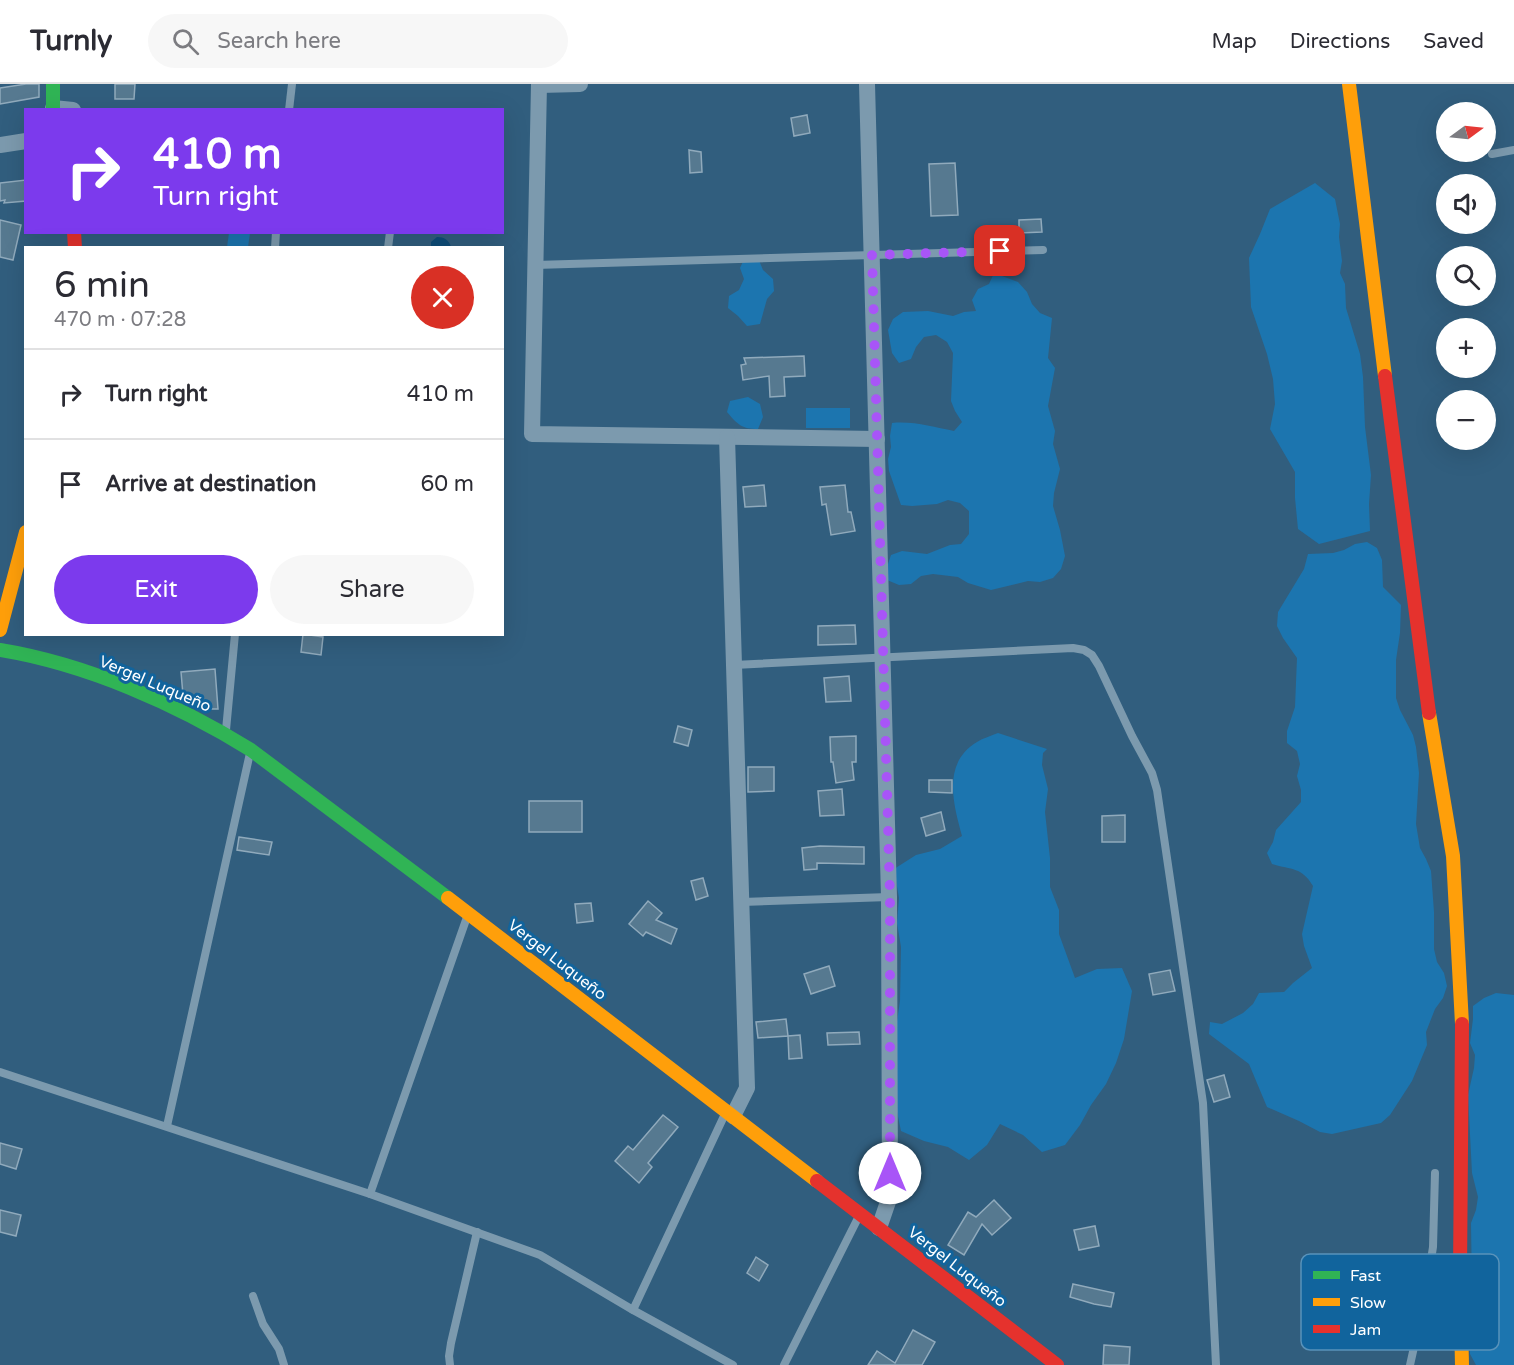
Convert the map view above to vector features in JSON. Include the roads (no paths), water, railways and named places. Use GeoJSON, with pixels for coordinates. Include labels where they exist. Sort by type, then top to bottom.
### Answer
{"type":"FeatureCollection","features":[{"type":"Feature","properties":{"kind":"street"},"geometry":{"type":"LineString","coordinates":[[52,84],[53,108]]}},
{"type":"Feature","properties":{"kind":"street"},"geometry":{"type":"LineString","coordinates":[[580,84],[539,85],[531,434],[877,439]]}},
{"type":"Feature","properties":{"kind":"street"},"geometry":{"type":"LineString","coordinates":[[867,84],[890,897],[890,1196],[879,1228]]}},
{"type":"Feature","properties":{"kind":"street"},"geometry":{"type":"LineString","coordinates":[[1349,84],[1430,720],[1453,856],[1462,1011],[1460,1254]]}},
{"type":"Feature","properties":{"kind":"street"},"geometry":{"type":"LineString","coordinates":[[0,145],[24,141]]}},
{"type":"Feature","properties":{"kind":"street"},"geometry":{"type":"LineString","coordinates":[[727,437],[747,1088],[730,1114]]}},
{"type":"Feature","properties":{"kind":"street"},"geometry":{"type":"LineString","coordinates":[[0,630],[24,540]]}},
{"type":"Feature","properties":{"kind":"street","name":"Vergel Luqueño"},"geometry":{"type":"LineString","coordinates":[[0,650],[35,657],[90,674],[185,712],[251,750],[468,912],[1057,1365]]}},
{"type":"Feature","properties":{"kind":"street"},"geometry":{"type":"LineString","coordinates":[[1462,1350],[1462,1365]]}},
{"type":"Feature","properties":{"kind":"lane"},"geometry":{"type":"LineString","coordinates":[[289,108],[292,84]]}},
{"type":"Feature","properties":{"kind":"lane"},"geometry":{"type":"LineString","coordinates":[[1496,153],[1514,150]]}},
{"type":"Feature","properties":{"kind":"lane"},"geometry":{"type":"LineString","coordinates":[[535,265],[1042,250]]}},
{"type":"Feature","properties":{"kind":"lane"},"geometry":{"type":"LineString","coordinates":[[225,733],[235,636]]}},
{"type":"Feature","properties":{"kind":"lane"},"geometry":{"type":"LineString","coordinates":[[734,665],[1073,648],[1084,650],[1092,655],[1152,773],[1159,801],[1203,1103],[1216,1365]]}},
{"type":"Feature","properties":{"kind":"lane"},"geometry":{"type":"LineString","coordinates":[[167,1126],[251,750]]}},
{"type":"Feature","properties":{"kind":"lane"},"geometry":{"type":"LineString","coordinates":[[742,902],[890,897]]}},
{"type":"Feature","properties":{"kind":"lane"},"geometry":{"type":"LineString","coordinates":[[370,1194],[468,912]]}},
{"type":"Feature","properties":{"kind":"lane"},"geometry":{"type":"LineString","coordinates":[[0,1072],[370,1194],[540,1255],[732,1365]]}},
{"type":"Feature","properties":{"kind":"lane"},"geometry":{"type":"LineString","coordinates":[[633,1310],[730,1114]]}},
{"type":"Feature","properties":{"kind":"lane"},"geometry":{"type":"LineString","coordinates":[[1432,1254],[1435,1173]]}},
{"type":"Feature","properties":{"kind":"lane"},"geometry":{"type":"LineString","coordinates":[[784,1365],[861,1213]]}},
{"type":"Feature","properties":{"kind":"lane"},"geometry":{"type":"LineString","coordinates":[[450,1365],[451,1343],[477,1232]]}},
{"type":"Feature","properties":{"kind":"lane"},"geometry":{"type":"LineString","coordinates":[[253,1296],[263,1324],[279,1349],[284,1365]]}},
{"type":"Feature","properties":{"kind":"lane"},"geometry":{"type":"LineString","coordinates":[[1410,1365],[1413,1350]]}}]}
